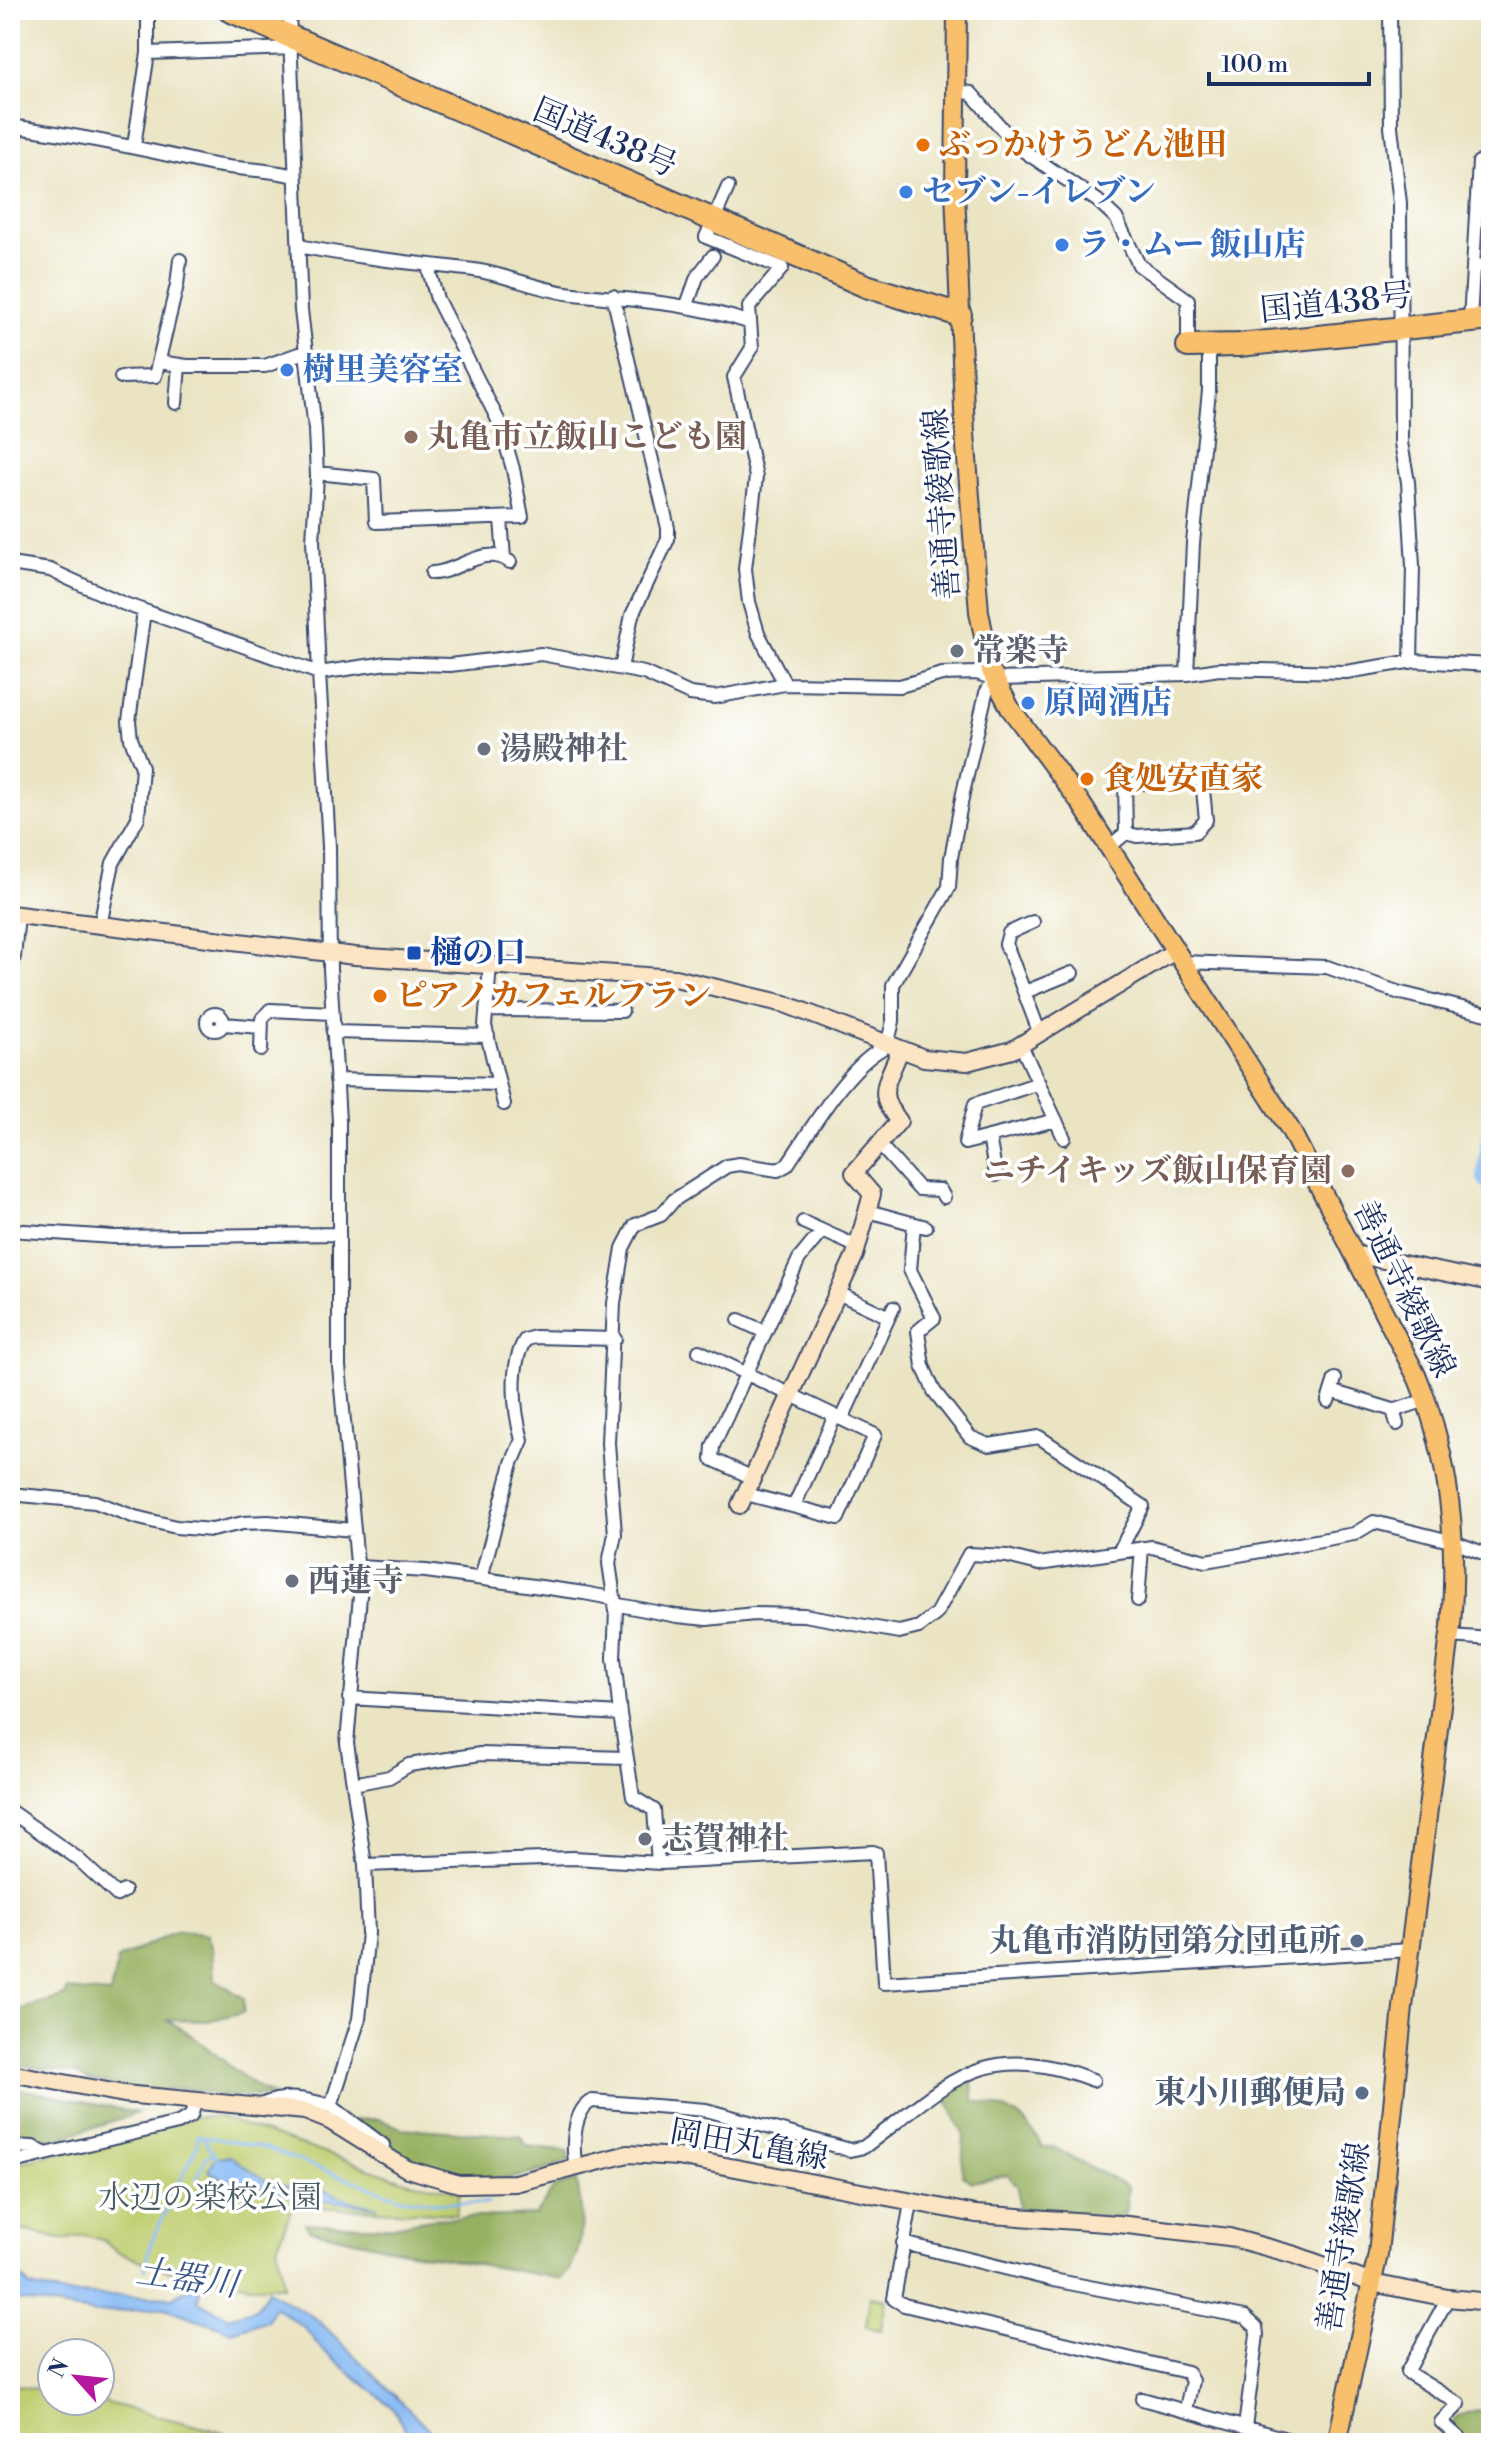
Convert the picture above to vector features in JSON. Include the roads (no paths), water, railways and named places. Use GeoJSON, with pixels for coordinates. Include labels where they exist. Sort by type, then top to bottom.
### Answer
{"type":"FeatureCollection","features":[{"type":"Feature","properties":{"kind":"highway","name":"国道438号"},"geometry":{"type":"LineString","coordinates":[[229,10],[291,30],[716,214],[866,286],[959,308]]}},
{"type":"Feature","properties":{"kind":"highway","name":"国道438号"},"geometry":{"type":"LineString","coordinates":[[261,10],[291,30]]}},
{"type":"Feature","properties":{"kind":"highway","name":"国道438号"},"geometry":{"type":"LineString","coordinates":[[1198,346],[1480,320]]}},
{"type":"Feature","properties":{"kind":"main road","name":"善通寺綾歌線"},"geometry":{"type":"LineString","coordinates":[[957,10],[959,308],[979,612],[983,641],[994,679],[1010,708],[1109,847],[1290,1129],[1426,1400],[1444,1458],[1454,1542],[1450,1636],[1410,1950],[1378,2254],[1337,2443]]}},
{"type":"Feature","properties":{"kind":"street"},"geometry":{"type":"LineString","coordinates":[[134,146],[148,53],[148,10]]}},
{"type":"Feature","properties":{"kind":"street"},"geometry":{"type":"LineString","coordinates":[[1390,10],[1391,127],[1400,203],[1403,328],[1399,364],[1401,443],[1408,482],[1413,566],[1411,662]]}},
{"type":"Feature","properties":{"kind":"street"},"geometry":{"type":"LineString","coordinates":[[148,53],[291,30],[304,352],[315,429],[317,473],[313,540],[329,846],[329,952],[340,1162],[339,1366],[359,1567],[357,1639],[347,1743],[365,1865],[366,1971],[359,2019],[331,2106]]}},
{"type":"Feature","properties":{"kind":"street"},"geometry":{"type":"LineString","coordinates":[[956,91],[971,93],[1018,147],[1098,201],[1116,218],[1139,265],[1188,300],[1209,391],[1193,543],[1187,674]]}},
{"type":"Feature","properties":{"kind":"street"},"geometry":{"type":"LineString","coordinates":[[10,126],[85,141],[134,146],[206,164],[271,169],[295,176]]}},
{"type":"Feature","properties":{"kind":"street"},"geometry":{"type":"LineString","coordinates":[[1479,162],[1473,265],[1480,320]]}},
{"type":"Feature","properties":{"kind":"street"},"geometry":{"type":"LineString","coordinates":[[728,187],[706,237],[782,268],[749,307],[752,348],[734,377],[756,477],[745,569],[758,633],[785,684]]}},
{"type":"Feature","properties":{"kind":"street"},"geometry":{"type":"LineString","coordinates":[[1476,214],[1491,215]]}},
{"type":"Feature","properties":{"kind":"street"},"geometry":{"type":"LineString","coordinates":[[299,246],[370,260],[476,270],[571,294],[687,305],[748,322]]}},
{"type":"Feature","properties":{"kind":"street"},"geometry":{"type":"LineString","coordinates":[[687,305],[697,277],[713,256]]}},
{"type":"Feature","properties":{"kind":"street"},"geometry":{"type":"LineString","coordinates":[[121,377],[155,376],[180,260]]}},
{"type":"Feature","properties":{"kind":"street"},"geometry":{"type":"LineString","coordinates":[[1473,265],[1491,266]]}},
{"type":"Feature","properties":{"kind":"street"},"geometry":{"type":"LineString","coordinates":[[317,473],[374,479],[376,522],[522,517],[500,424],[437,299],[428,267]]}},
{"type":"Feature","properties":{"kind":"street"},"geometry":{"type":"LineString","coordinates":[[613,296],[668,528],[668,539],[632,615],[621,668]]}},
{"type":"Feature","properties":{"kind":"street"},"geometry":{"type":"LineString","coordinates":[[159,362],[265,366],[304,352]]}},
{"type":"Feature","properties":{"kind":"street"},"geometry":{"type":"LineString","coordinates":[[176,403],[179,365]]}},
{"type":"Feature","properties":{"kind":"street"},"geometry":{"type":"LineString","coordinates":[[432,573],[446,573],[470,557],[507,560],[501,519]]}},
{"type":"Feature","properties":{"kind":"street"},"geometry":{"type":"LineString","coordinates":[[10,564],[50,570],[144,611],[319,673],[387,663],[450,665],[519,655],[564,656],[644,673],[700,697],[733,696],[785,684],[900,686],[942,674],[977,673],[994,679],[1187,674],[1219,669],[1346,672],[1411,662],[1491,665]]}},
{"type":"Feature","properties":{"kind":"street"},"geometry":{"type":"LineString","coordinates":[[100,925],[113,863],[138,818],[142,767],[131,739],[129,721],[144,611]]}},
{"type":"Feature","properties":{"kind":"street"},"geometry":{"type":"LineString","coordinates":[[746,1492],[858,1247],[872,1194],[854,1173],[899,1121],[883,1104],[893,1048],[893,985],[949,887],[963,793],[986,693],[994,679]]}},
{"type":"Feature","properties":{"kind":"street"},"geometry":{"type":"LineString","coordinates":[[1202,779],[1206,820],[1195,832],[1137,836],[1126,833],[1125,784],[1202,779]]}},
{"type":"Feature","properties":{"kind":"street"},"geometry":{"type":"LineString","coordinates":[[1109,847],[1126,833]]}},
{"type":"Feature","properties":{"kind":"street"},"geometry":{"type":"LineString","coordinates":[[14,957],[14,914],[329,952],[675,978],[785,1004],[893,1048],[944,1062],[989,1058],[1021,1045],[1179,956],[1327,967],[1397,992],[1491,1015]]}},
{"type":"Feature","properties":{"kind":"street"},"geometry":{"type":"LineString","coordinates":[[1033,922],[1009,933],[1006,944],[1040,1034]]}},
{"type":"Feature","properties":{"kind":"street"},"geometry":{"type":"LineString","coordinates":[[490,965],[486,1010],[488,1036],[504,1104]]}},
{"type":"Feature","properties":{"kind":"street"},"geometry":{"type":"LineString","coordinates":[[1025,992],[1072,973]]}},
{"type":"Feature","properties":{"kind":"street"},"geometry":{"type":"LineString","coordinates":[[261,1050],[262,1019],[270,1010],[332,1013]]}},
{"type":"Feature","properties":{"kind":"street"},"geometry":{"type":"LineString","coordinates":[[486,1010],[622,1011]]}},
{"type":"Feature","properties":{"kind":"street"},"geometry":{"type":"LineString","coordinates":[[224,1024],[261,1027]]}},
{"type":"Feature","properties":{"kind":"street"},"geometry":{"type":"LineString","coordinates":[[333,1032],[488,1036]]}},
{"type":"Feature","properties":{"kind":"street"},"geometry":{"type":"LineString","coordinates":[[1021,1045],[1064,1138]]}},
{"type":"Feature","properties":{"kind":"street"},"geometry":{"type":"LineString","coordinates":[[658,1863],[654,1810],[633,1797],[614,1658],[616,1611],[611,1598],[609,1563],[615,1534],[608,1443],[619,1267],[628,1235],[635,1225],[661,1215],[674,1200],[727,1166],[739,1164],[778,1170],[787,1165],[843,1087],[876,1051],[893,1048]]}},
{"type":"Feature","properties":{"kind":"street"},"geometry":{"type":"LineString","coordinates":[[336,1080],[499,1084]]}},
{"type":"Feature","properties":{"kind":"street"},"geometry":{"type":"LineString","coordinates":[[1039,1083],[975,1104],[965,1143],[1056,1120]]}},
{"type":"Feature","properties":{"kind":"street"},"geometry":{"type":"LineString","coordinates":[[989,1137],[996,1175]]}},
{"type":"Feature","properties":{"kind":"street"},"geometry":{"type":"LineString","coordinates":[[879,1144],[919,1189],[940,1190],[944,1197]]}},
{"type":"Feature","properties":{"kind":"street"},"geometry":{"type":"LineString","coordinates":[[868,1211],[920,1226],[910,1270],[934,1318],[918,1331],[925,1383],[951,1424],[989,1445],[1039,1437],[1049,1449],[1089,1476],[1146,1502],[1120,1550]]}},
{"type":"Feature","properties":{"kind":"street"},"geometry":{"type":"LineString","coordinates":[[803,1222],[858,1247]]}},
{"type":"Feature","properties":{"kind":"street"},"geometry":{"type":"LineString","coordinates":[[10,1230],[141,1237],[338,1234]]}},
{"type":"Feature","properties":{"kind":"street"},"geometry":{"type":"LineString","coordinates":[[699,1351],[746,1374],[791,1396],[875,1435],[838,1518],[746,1492],[712,1459],[713,1446],[746,1374],[765,1332],[799,1259],[822,1231]]}},
{"type":"Feature","properties":{"kind":"street"},"geometry":{"type":"LineString","coordinates":[[1354,1254],[1491,1282]]}},
{"type":"Feature","properties":{"kind":"street"},"geometry":{"type":"LineString","coordinates":[[794,1506],[891,1312],[838,1293]]}},
{"type":"Feature","properties":{"kind":"street"},"geometry":{"type":"LineString","coordinates":[[739,1320],[765,1332]]}},
{"type":"Feature","properties":{"kind":"street"},"geometry":{"type":"LineString","coordinates":[[481,1578],[512,1463],[522,1440],[516,1420],[518,1352],[525,1340],[534,1337],[615,1339]]}},
{"type":"Feature","properties":{"kind":"street"},"geometry":{"type":"LineString","coordinates":[[1331,1390],[1395,1418],[1426,1400]]}},
{"type":"Feature","properties":{"kind":"street"},"geometry":{"type":"LineString","coordinates":[[10,1494],[95,1502],[135,1517],[176,1527],[212,1530],[243,1523],[268,1522],[353,1530]]}},
{"type":"Feature","properties":{"kind":"street"},"geometry":{"type":"LineString","coordinates":[[359,1567],[481,1578],[611,1598],[619,1605],[677,1616],[707,1619],[754,1614],[804,1615],[899,1632],[919,1627],[936,1614],[969,1554],[1007,1556],[1039,1564],[1142,1548],[1172,1550],[1206,1561],[1354,1534],[1374,1522],[1454,1542],[1491,1556]]}},
{"type":"Feature","properties":{"kind":"street"},"geometry":{"type":"LineString","coordinates":[[1138,1600],[1142,1548]]}},
{"type":"Feature","properties":{"kind":"street"},"geometry":{"type":"LineString","coordinates":[[1450,1636],[1491,1639]]}},
{"type":"Feature","properties":{"kind":"street"},"geometry":{"type":"LineString","coordinates":[[349,1698],[620,1714]]}},
{"type":"Feature","properties":{"kind":"street"},"geometry":{"type":"LineString","coordinates":[[353,1784],[389,1777],[409,1765],[480,1754],[627,1758]]}},
{"type":"Feature","properties":{"kind":"street"},"geometry":{"type":"LineString","coordinates":[[10,1811],[77,1858],[117,1895],[124,1891]]}},
{"type":"Feature","properties":{"kind":"street"},"geometry":{"type":"LineString","coordinates":[[365,1865],[573,1858],[658,1863],[876,1853],[884,1983],[1410,1950]]}},
{"type":"Feature","properties":{"kind":"street"},"geometry":{"type":"LineString","coordinates":[[577,2168],[577,2125],[580,2113],[592,2101],[706,2110],[850,2150],[864,2147],[962,2073],[1022,2062],[1045,2064],[1093,2080]]}},
{"type":"Feature","properties":{"kind":"street","name":"岡田丸亀線"},"geometry":{"type":"LineString","coordinates":[[10,2073],[124,2094],[261,2105],[319,2116],[381,2156],[427,2177],[471,2185],[515,2183],[628,2154],[678,2157],[976,2214],[1119,2224],[1229,2237],[1295,2255],[1372,2283],[1448,2298],[1491,2302]]}},
{"type":"Feature","properties":{"kind":"street"},"geometry":{"type":"LineString","coordinates":[[261,2105],[279,2097],[300,2098],[331,2106],[383,2145],[381,2156]]}},
{"type":"Feature","properties":{"kind":"street"},"geometry":{"type":"LineString","coordinates":[[10,2163],[178,2123],[191,2116],[196,2100]]}},
{"type":"Feature","properties":{"kind":"street"},"geometry":{"type":"LineString","coordinates":[[10,2146],[33,2147],[46,2154]]}},
{"type":"Feature","properties":{"kind":"street"},"geometry":{"type":"LineString","coordinates":[[911,2203],[893,2295],[904,2305],[1187,2372],[1192,2381],[1186,2410]]}},
{"type":"Feature","properties":{"kind":"street"},"geometry":{"type":"LineString","coordinates":[[903,2243],[1053,2280],[1245,2317],[1256,2327],[1257,2335],[1245,2427]]}},
{"type":"Feature","properties":{"kind":"street"},"geometry":{"type":"LineString","coordinates":[[1448,2298],[1407,2372],[1459,2404],[1441,2422],[1465,2443]]}},
{"type":"Feature","properties":{"kind":"street"},"geometry":{"type":"LineString","coordinates":[[1142,2399],[1301,2443]]}},
{"type":"Feature","properties":{"kind":"water"},"geometry":{"type":"Polygon","coordinates":[[[230,2156],[274,2186],[314,2186],[352,2201],[378,2207],[271,2193],[256,2184],[228,2181],[208,2171],[216,2157],[230,2156]]]}},
{"type":"Feature","properties":{"kind":"water"},"geometry":{"type":"Polygon","coordinates":[[[10,2274],[22,2278],[30,2287],[63,2294],[172,2297],[201,2283],[198,2301],[228,2317],[256,2309],[268,2290],[318,2320],[443,2443],[414,2443],[392,2407],[321,2349],[305,2328],[274,2307],[267,2321],[231,2331],[165,2308],[96,2313],[10,2299],[10,2274]]]}},
{"type":"Feature","properties":{"kind":"waterway"},"geometry":{"type":"LineString","coordinates":[[1491,1139],[1487,1177],[1491,1182]]}},
{"type":"Feature","properties":{"kind":"waterway","name":"土器川"},"geometry":{"type":"LineString","coordinates":[[145,2269],[151,2242],[197,2146],[197,2135],[265,2148],[398,2197],[441,2203],[489,2203]]}},
{"type":"Feature","properties":{"kind":"waterway"},"geometry":{"type":"LineString","coordinates":[[205,2136],[206,2144],[218,2159]]}},
{"type":"Feature","properties":{"kind":"waterway"},"geometry":{"type":"LineString","coordinates":[[205,2193],[197,2178],[206,2157],[213,2153]]}},
{"type":"Feature","properties":{"kind":"place","name":"ぶっかけうどん池田"},"geometry":{"type":"Point","coordinates":[923,145]}},
{"type":"Feature","properties":{"kind":"place","name":"セブン-イレブン"},"geometry":{"type":"Point","coordinates":[906,192]}},
{"type":"Feature","properties":{"kind":"place","name":"ラ・ムー 飯山店"},"geometry":{"type":"Point","coordinates":[1062,245]}},
{"type":"Feature","properties":{"kind":"place","name":"樹里美容室"},"geometry":{"type":"Point","coordinates":[287,370]}},
{"type":"Feature","properties":{"kind":"place","name":"丸亀市立飯山こども園"},"geometry":{"type":"Point","coordinates":[411,437]}},
{"type":"Feature","properties":{"kind":"place","name":"常楽寺"},"geometry":{"type":"Point","coordinates":[957,651]}},
{"type":"Feature","properties":{"kind":"place","name":"原岡酒店"},"geometry":{"type":"Point","coordinates":[1028,703]}},
{"type":"Feature","properties":{"kind":"place","name":"湯殿神社"},"geometry":{"type":"Point","coordinates":[484,749]}},
{"type":"Feature","properties":{"kind":"place","name":"食処安直家"},"geometry":{"type":"Point","coordinates":[1087,779]}},
{"type":"Feature","properties":{"kind":"place","name":"樋の口"},"geometry":{"type":"Point","coordinates":[414,953]}},
{"type":"Feature","properties":{"kind":"place","name":"ピアノカフェルフラン"},"geometry":{"type":"Point","coordinates":[380,996]}},
{"type":"Feature","properties":{"kind":"place","name":"ニチイキッズ飯山保育園"},"geometry":{"type":"Point","coordinates":[1348,1171]}},
{"type":"Feature","properties":{"kind":"place","name":"西蓮寺"},"geometry":{"type":"Point","coordinates":[292,1581]}},
{"type":"Feature","properties":{"kind":"place","name":"志賀神社"},"geometry":{"type":"Point","coordinates":[645,1839]}},
{"type":"Feature","properties":{"kind":"place","name":"丸亀市消防団第分団屯所"},"geometry":{"type":"Point","coordinates":[1357,1941]}},
{"type":"Feature","properties":{"kind":"place","name":"東小川郵便局"},"geometry":{"type":"Point","coordinates":[1362,2093]}},
{"type":"Feature","properties":{"kind":"park label","name":"水辺の楽校公園"},"geometry":{"type":"Point","coordinates":[210,2198]}}]}
